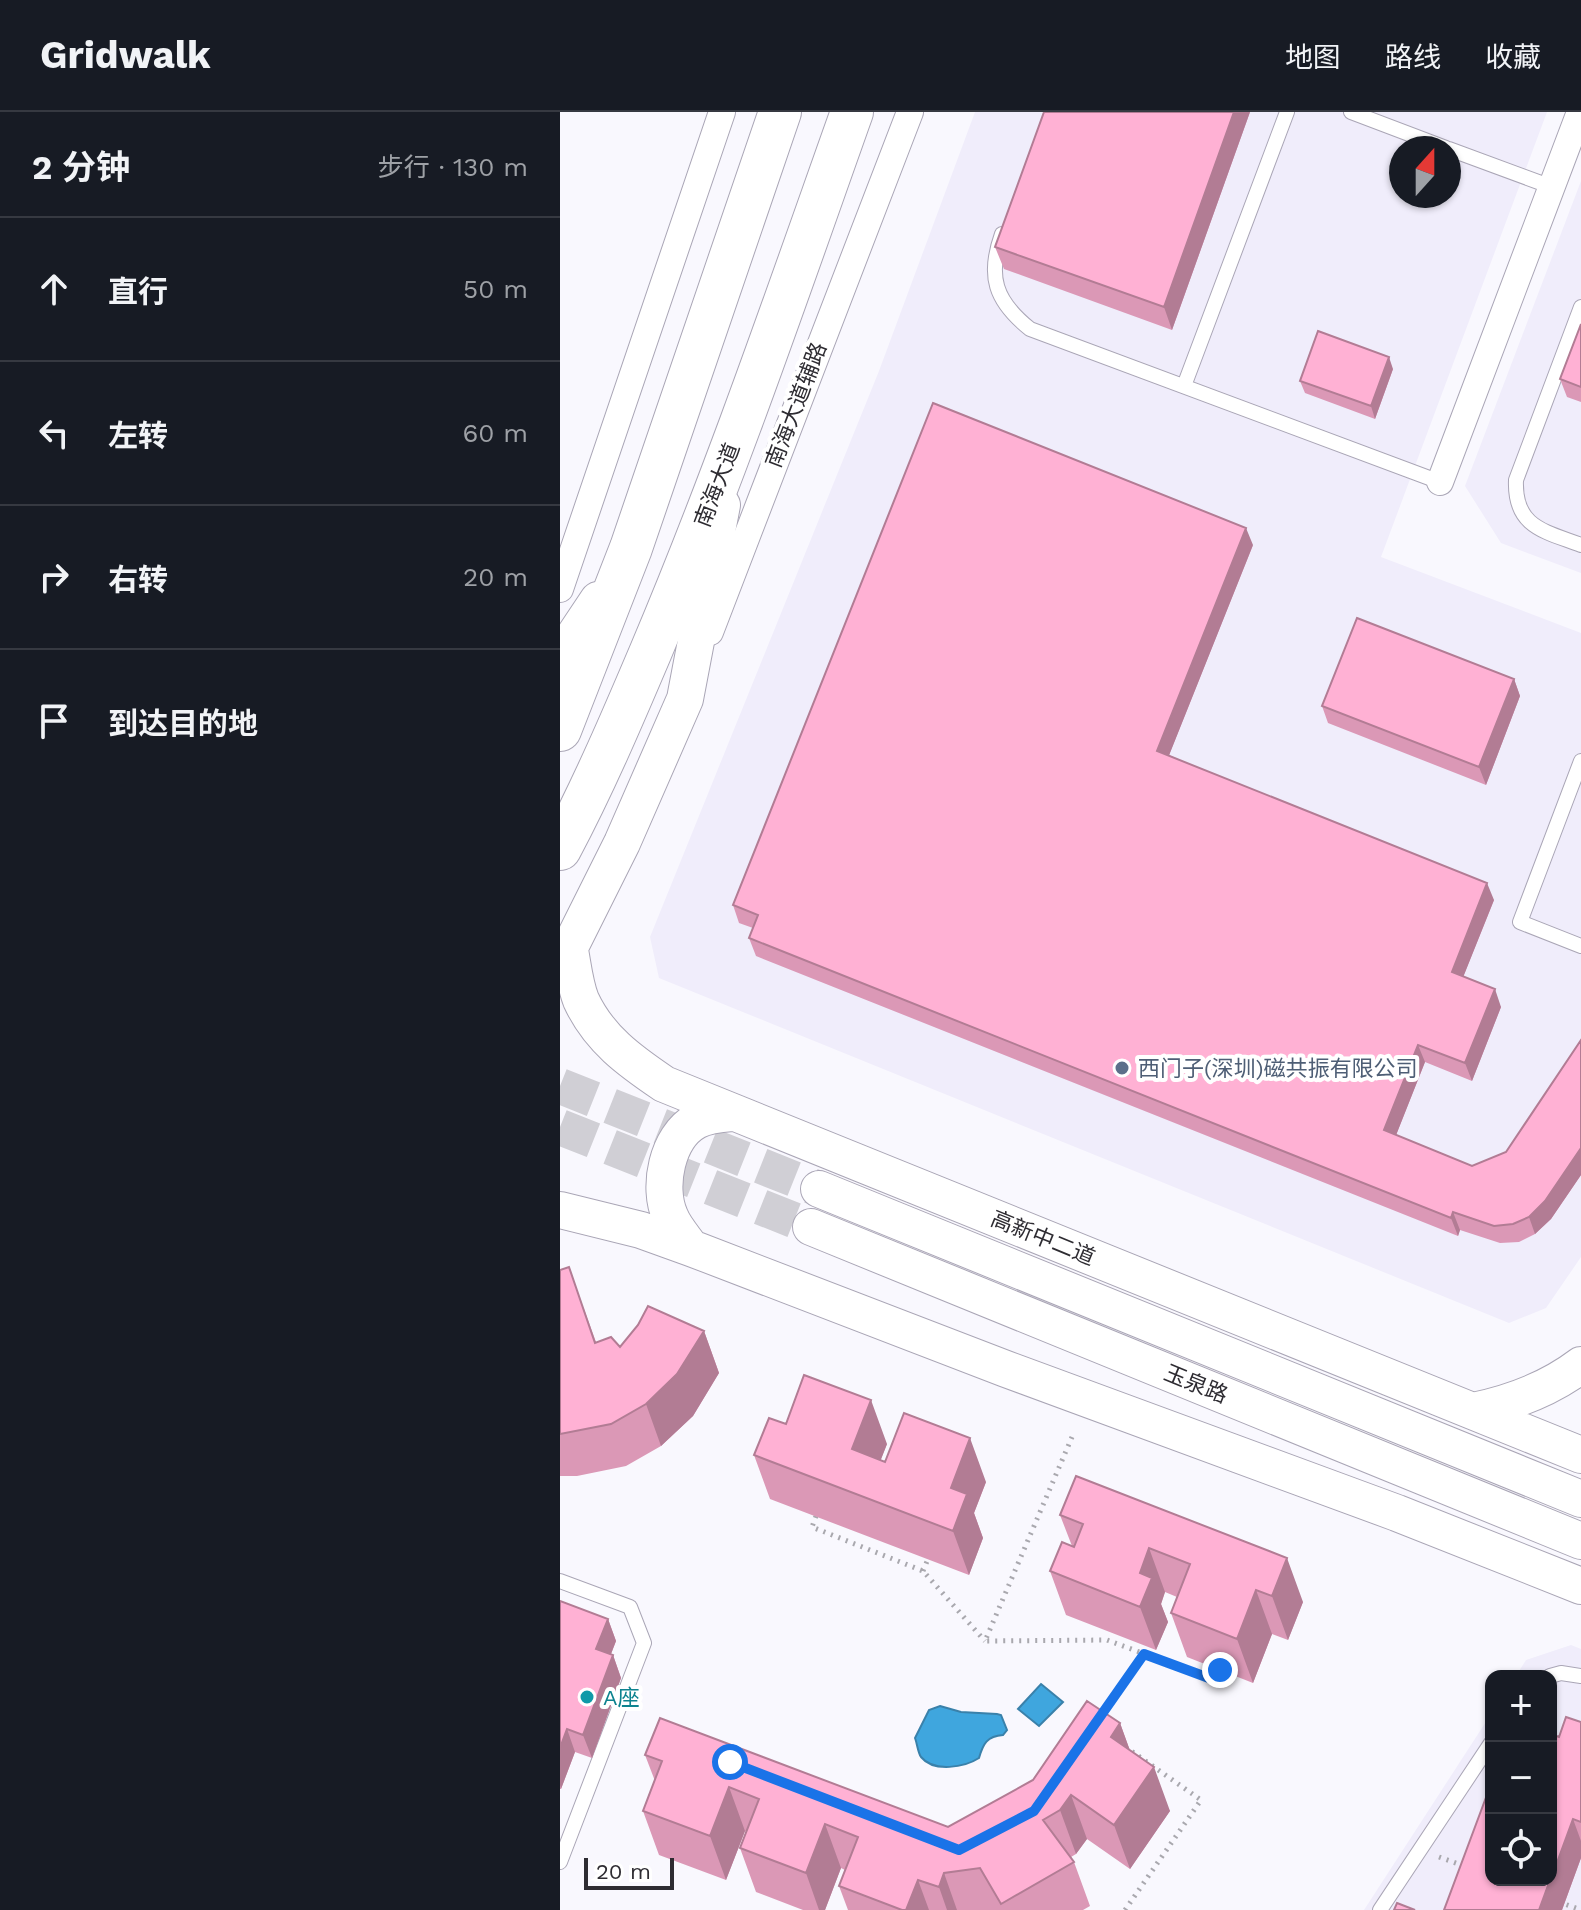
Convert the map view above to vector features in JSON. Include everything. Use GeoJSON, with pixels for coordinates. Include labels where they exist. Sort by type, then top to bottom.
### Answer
{"type":"FeatureCollection","features":[{"type":"Feature","properties":{"kind":"main road"},"geometry":{"type":"LineString","coordinates":[[560,730],[631,548],[780,112]]}},
{"type":"Feature","properties":{"kind":"main road","name":"南海大道"},"geometry":{"type":"LineString","coordinates":[[560,849],[627,708],[677,589],[735,441],[852,112]]}},
{"type":"Feature","properties":{"kind":"main road"},"geometry":{"type":"LineString","coordinates":[[565,959],[622,843],[685,699],[735,441]]}},
{"type":"Feature","properties":{"kind":"main road"},"geometry":{"type":"LineString","coordinates":[[560,657],[631,548]]}},
{"type":"Feature","properties":{"kind":"main road","name":"高新中二道"},"geometry":{"type":"LineString","coordinates":[[565,959],[580,998],[600,1033],[626,1058],[664,1084],[1581,1455]]}},
{"type":"Feature","properties":{"kind":"main road"},"geometry":{"type":"LineString","coordinates":[[691,1248],[670,1216],[664,1189],[668,1160],[679,1137],[695,1121],[733,1113]]}},
{"type":"Feature","properties":{"kind":"main road","name":"玉泉路"},"geometry":{"type":"LineString","coordinates":[[819,1189],[1581,1499]]}},
{"type":"Feature","properties":{"kind":"main road"},"geometry":{"type":"LineString","coordinates":[[560,1210],[641,1230],[691,1248],[1006,1369],[1397,1513],[1581,1586]]}},
{"type":"Feature","properties":{"kind":"main road","name":"玉泉路"},"geometry":{"type":"LineString","coordinates":[[811,1227],[1581,1541]]}},
{"type":"Feature","properties":{"kind":"main road"},"geometry":{"type":"LineString","coordinates":[[1473,1411],[1533,1394],[1581,1365]]}},
{"type":"Feature","properties":{"kind":"street"},"geometry":{"type":"LineString","coordinates":[[560,589],[722,112]]}},
{"type":"Feature","properties":{"kind":"street","name":"南海大道辅路"},"geometry":{"type":"LineString","coordinates":[[685,699],[910,112]]}},
{"type":"Feature","properties":{"kind":"street"},"geometry":{"type":"LineString","coordinates":[[1440,482],[1580,112]]}},
{"type":"Feature","properties":{"kind":"lane"},"geometry":{"type":"LineString","coordinates":[[1184,386],[1287,112]]}},
{"type":"Feature","properties":{"kind":"lane"},"geometry":{"type":"LineString","coordinates":[[1351,112],[1416,136]]}},
{"type":"Feature","properties":{"kind":"lane"},"geometry":{"type":"LineString","coordinates":[[1461,153],[1552,187]]}},
{"type":"Feature","properties":{"kind":"lane"},"geometry":{"type":"LineString","coordinates":[[1006,223],[996,251],[994,273],[1010,313],[1030,329],[1440,482]]}},
{"type":"Feature","properties":{"kind":"lane"},"geometry":{"type":"LineString","coordinates":[[1581,307],[1516,480],[1515,496],[1523,515],[1534,528],[1581,545]]}},
{"type":"Feature","properties":{"kind":"lane"},"geometry":{"type":"LineString","coordinates":[[1581,761],[1520,922],[1581,946]]}},
{"type":"Feature","properties":{"kind":"lane"},"geometry":{"type":"LineString","coordinates":[[560,1581],[630,1607],[644,1643],[610,1718],[560,1862]]}},
{"type":"Feature","properties":{"kind":"lane"},"geometry":{"type":"LineString","coordinates":[[1557,1674],[1581,1676]]}},
{"type":"Feature","properties":{"kind":"lane"},"geometry":{"type":"LineString","coordinates":[[1380,1910],[1485,1752]]}},
{"type":"Feature","properties":{"kind":"path"},"geometry":{"type":"LineString","coordinates":[[985,1641],[1072,1437]]}},
{"type":"Feature","properties":{"kind":"path"},"geometry":{"type":"LineString","coordinates":[[816,1516],[812,1527],[923,1571],[985,1641],[1107,1640],[1217,1681],[1220,1670]]}},
{"type":"Feature","properties":{"kind":"path"},"geometry":{"type":"LineString","coordinates":[[923,1571],[928,1559]]}},
{"type":"Feature","properties":{"kind":"path"},"geometry":{"type":"LineString","coordinates":[[1107,1640],[1110,1632]]}},
{"type":"Feature","properties":{"kind":"path"},"geometry":{"type":"LineString","coordinates":[[1094,1724],[1144,1654]]}},
{"type":"Feature","properties":{"kind":"path"},"geometry":{"type":"LineString","coordinates":[[1118,1741],[1201,1800],[1125,1910]]}},
{"type":"Feature","properties":{"kind":"path"},"geometry":{"type":"LineString","coordinates":[[1420,1850],[1477,1871]]}},
{"type":"Feature","properties":{"kind":"path"},"geometry":{"type":"LineString","coordinates":[[1554,1900],[1581,1910]]}},
{"type":"Feature","properties":{"kind":"shaded area"},"geometry":{"type":"Polygon","coordinates":[[[975,112],[1547,112],[1381,557],[1581,633],[1581,1257],[1546,1308],[1509,1323],[659,978],[650,937],[879,371],[975,112]]]}},
{"type":"Feature","properties":{"kind":"shaded area"},"geometry":{"type":"Polygon","coordinates":[[[1581,181],[1581,573],[1501,543],[1465,486],[1581,181]]]}},
{"type":"Feature","properties":{"kind":"shaded area"},"geometry":{"type":"Polygon","coordinates":[[[1571,1645],[1581,1649],[1581,1910],[1364,1910],[1485,1723],[1485,1886],[1557,1886],[1557,1670],[1520,1670],[1526,1660],[1571,1645]]]}},
{"type":"Feature","properties":{"kind":"water"},"geometry":{"type":"Polygon","coordinates":[[[1041,1684],[1063,1702],[1039,1726],[1018,1709],[1041,1684]]]}},
{"type":"Feature","properties":{"kind":"water"},"geometry":{"type":"Polygon","coordinates":[[[940,1706],[961,1712],[1001,1715],[1007,1730],[986,1742],[979,1758],[973,1761],[950,1767],[934,1765],[921,1757],[915,1738],[929,1710],[940,1706]]]}},
{"type":"Feature","properties":{"kind":"building"},"geometry":{"type":"Polygon","coordinates":[[[1044,112],[1234,112],[1164,307],[995,247],[1044,112]]]}},
{"type":"Feature","properties":{"kind":"building"},"geometry":{"type":"Polygon","coordinates":[[[1581,324],[1581,387],[1560,379],[1581,324]]]}},
{"type":"Feature","properties":{"kind":"building"},"geometry":{"type":"Polygon","coordinates":[[[1318,331],[1389,357],[1371,406],[1300,381],[1318,331]]]}},
{"type":"Feature","properties":{"kind":"building"},"geometry":{"type":"Polygon","coordinates":[[[933,403],[1246,528],[1157,751],[1487,883],[1452,972],[1495,989],[1465,1063],[1418,1045],[1384,1130],[1472,1166],[1506,1152],[1581,1040],[1581,1148],[1545,1201],[1529,1217],[1513,1224],[1494,1226],[1453,1212],[1451,1218],[749,938],[758,915],[733,905],[933,403]]]}},
{"type":"Feature","properties":{"kind":"building"},"geometry":{"type":"Polygon","coordinates":[[[1357,618],[1514,679],[1479,767],[1322,706],[1357,618]]]}},
{"type":"Feature","properties":{"kind":"building"},"geometry":{"type":"Polygon","coordinates":[[[569,1267],[595,1343],[611,1337],[620,1347],[638,1325],[648,1306],[704,1331],[677,1374],[646,1404],[611,1424],[560,1434],[560,1270],[569,1267]]]}},
{"type":"Feature","properties":{"kind":"building"},"geometry":{"type":"Polygon","coordinates":[[[804,1375],[871,1400],[852,1449],[885,1462],[904,1413],[970,1438],[951,1488],[967,1494],[953,1531],[754,1455],[769,1418],[786,1424],[804,1375]]]}},
{"type":"Feature","properties":{"kind":"building"},"geometry":{"type":"Polygon","coordinates":[[[1076,1476],[1287,1558],[1272,1596],[1256,1590],[1237,1639],[1171,1613],[1190,1564],[1149,1548],[1140,1573],[1152,1578],[1140,1607],[1050,1571],[1062,1542],[1074,1547],[1083,1524],[1060,1515],[1076,1476]]]}},
{"type":"Feature","properties":{"kind":"building","name":"A座"},"geometry":{"type":"Polygon","coordinates":[[[560,1601],[608,1619],[596,1649],[613,1655],[583,1735],[567,1729],[560,1748],[560,1601]]]}},
{"type":"Feature","properties":{"kind":"building"},"geometry":{"type":"Polygon","coordinates":[[[1087,1701],[1120,1723],[1111,1737],[1154,1767],[1114,1825],[1071,1795],[1060,1810],[1043,1820],[1074,1862],[1001,1904],[980,1868],[944,1873],[939,1887],[918,1880],[906,1910],[839,1886],[858,1837],[825,1824],[806,1873],[740,1848],[759,1799],[729,1787],[710,1836],[643,1811],[662,1761],[645,1755],[660,1718],[948,1827],[1033,1780],[1087,1701]]]}},
{"type":"Feature","properties":{"kind":"building"},"geometry":{"type":"Polygon","coordinates":[[[1566,1717],[1581,1722],[1581,1822],[1573,1819],[1557,1863],[1557,1736],[1566,1717]]]}},
{"type":"Feature","properties":{"kind":"building"},"geometry":{"type":"Polygon","coordinates":[[[1485,1800],[1485,1886],[1548,1886],[1539,1910],[1444,1910],[1485,1800]]]}},
{"type":"Feature","properties":{"kind":"building"},"geometry":{"type":"Polygon","coordinates":[[[1397,1903],[1415,1910],[1394,1910],[1397,1903]]]}},
{"type":"Feature","properties":{"kind":"tunnel"},"geometry":{"type":"LineString","coordinates":[[560,1086],[819,1189]]}},
{"type":"Feature","properties":{"kind":"tunnel"},"geometry":{"type":"LineString","coordinates":[[560,1127],[811,1227]]}},
{"type":"Feature","properties":{"kind":"place","name":"西门子(深圳)磁共振有限公司"},"geometry":{"type":"Point","coordinates":[1122,1068]}},
{"type":"Feature","properties":{"kind":"place","name":"A座"},"geometry":{"type":"Point","coordinates":[587,1697]}},
{"type":"Feature","properties":{"kind":"route"},"geometry":{"type":"LineString","coordinates":[[730,1762],[959,1850],[1034,1811],[1144,1654],[1217,1681],[1220,1670]]}}]}
